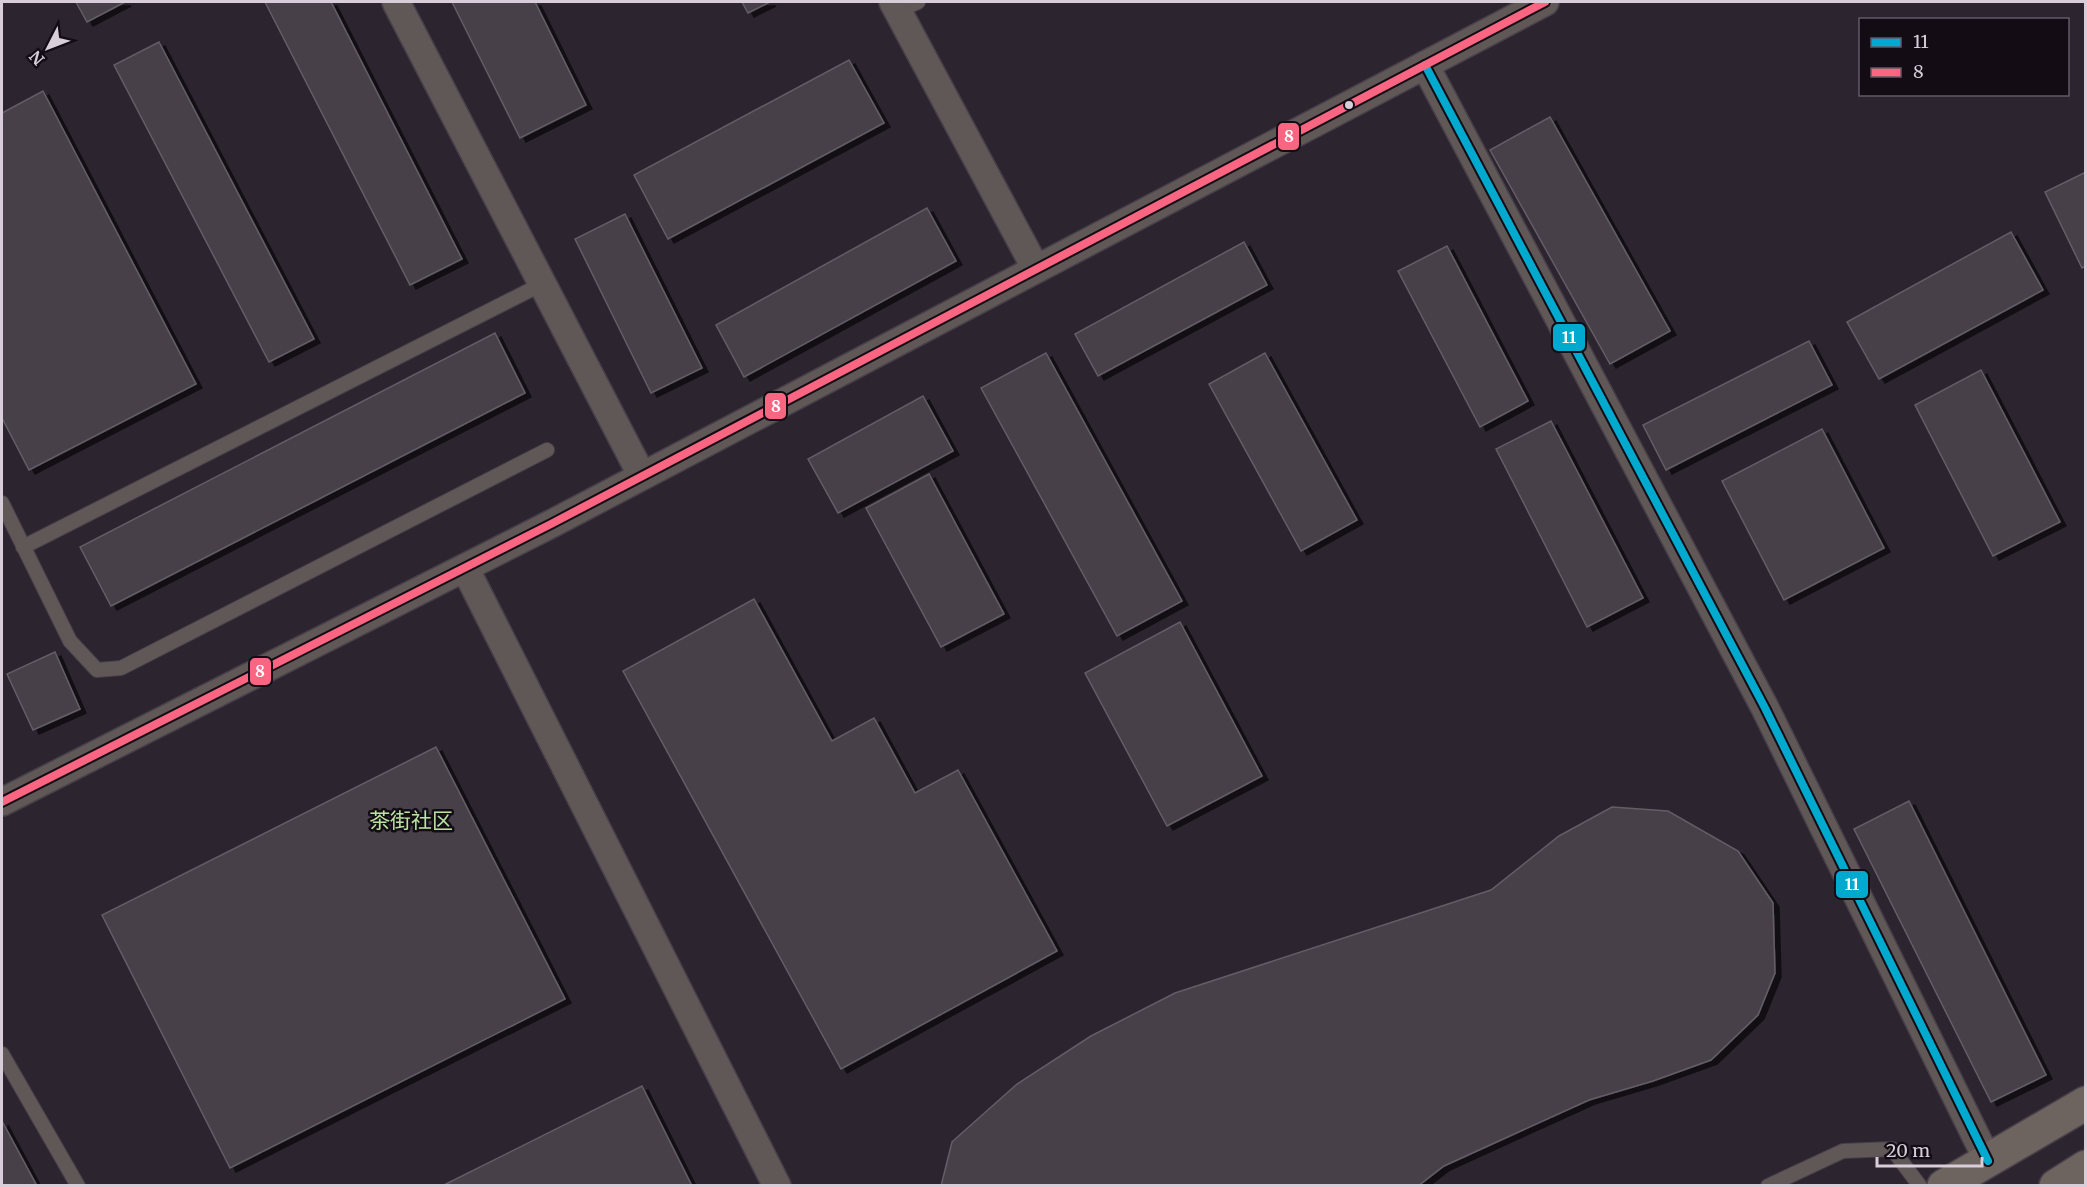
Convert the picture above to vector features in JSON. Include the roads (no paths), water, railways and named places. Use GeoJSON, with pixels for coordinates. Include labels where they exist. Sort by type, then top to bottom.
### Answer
{"type":"FeatureCollection","features":[{"type":"Feature","properties":{"kind":"main road"},"geometry":{"type":"LineString","coordinates":[[1944,1185],[2085,1103]]}},
{"type":"Feature","properties":{"kind":"main road"},"geometry":{"type":"LineString","coordinates":[[2056,1185],[2085,1167]]}},
{"type":"Feature","properties":{"kind":"street"},"geometry":{"type":"LineString","coordinates":[[396,2],[642,476]]}},
{"type":"Feature","properties":{"kind":"street"},"geometry":{"type":"LineString","coordinates":[[2,802],[465,568],[1545,2]]}},
{"type":"Feature","properties":{"kind":"street"},"geometry":{"type":"LineString","coordinates":[[903,5],[1036,269]]}},
{"type":"Feature","properties":{"kind":"street"},"geometry":{"type":"LineString","coordinates":[[1425,65],[1765,708],[1988,1161]]}},
{"type":"Feature","properties":{"kind":"street"},"geometry":{"type":"LineString","coordinates":[[465,568],[777,1185]]}},
{"type":"Feature","properties":{"kind":"lane"},"geometry":{"type":"LineString","coordinates":[[23,547],[542,284]]}},
{"type":"Feature","properties":{"kind":"lane"},"geometry":{"type":"LineString","coordinates":[[2,503],[70,640],[97,670],[121,668],[547,450]]}},
{"type":"Feature","properties":{"kind":"lane"},"geometry":{"type":"LineString","coordinates":[[2,1054],[78,1185]]}},
{"type":"Feature","properties":{"kind":"lane"},"geometry":{"type":"LineString","coordinates":[[1767,1185],[1843,1151],[1892,1149],[1920,1185]]}},
{"type":"Feature","properties":{"kind":"district","name":"茶街社区"},"geometry":{"type":"Point","coordinates":[411,821]}}]}
